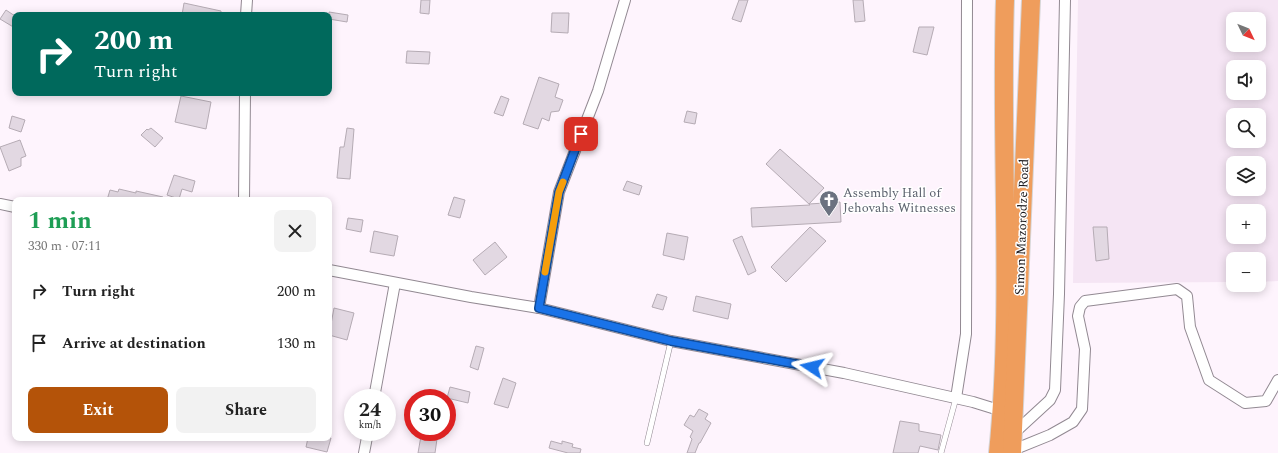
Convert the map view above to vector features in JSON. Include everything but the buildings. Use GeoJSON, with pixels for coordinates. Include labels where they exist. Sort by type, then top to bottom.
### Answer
{"type":"FeatureCollection","features":[{"type":"Feature","properties":{"kind":"highway","name":"Simon Mazorodze Road"},"geometry":{"type":"LineString","coordinates":[[1005,0],[1005,305],[1002,411],[1009,447]]}},
{"type":"Feature","properties":{"kind":"highway","name":"Simon Mazorodze Road"},"geometry":{"type":"LineString","coordinates":[[1009,447],[1031,0]]}},
{"type":"Feature","properties":{"kind":"street"},"geometry":{"type":"LineString","coordinates":[[246,12],[247,0]]}},
{"type":"Feature","properties":{"kind":"street"},"geometry":{"type":"LineString","coordinates":[[539,308],[559,192],[598,91],[625,0]]}},
{"type":"Feature","properties":{"kind":"street"},"geometry":{"type":"LineString","coordinates":[[956,398],[966,334],[967,0]]}},
{"type":"Feature","properties":{"kind":"street"},"geometry":{"type":"LineString","coordinates":[[1009,447],[1050,400],[1055,390],[1059,294],[1065,0]]}},
{"type":"Feature","properties":{"kind":"street"},"geometry":{"type":"LineString","coordinates":[[244,197],[246,96]]}},
{"type":"Feature","properties":{"kind":"street"},"geometry":{"type":"LineString","coordinates":[[0,204],[12,206]]}},
{"type":"Feature","properties":{"kind":"street"},"geometry":{"type":"LineString","coordinates":[[332,271],[539,308],[671,341],[844,373],[973,402],[1002,411]]}},
{"type":"Feature","properties":{"kind":"street"},"geometry":{"type":"LineString","coordinates":[[376,389],[395,283]]}},
{"type":"Feature","properties":{"kind":"street"},"geometry":{"type":"LineString","coordinates":[[1009,447],[1050,435],[1073,422],[1082,409],[1085,349],[1078,316],[1080,307],[1085,301],[1177,289],[1187,296],[1190,327],[1209,380],[1245,403],[1266,401],[1278,380]]}},
{"type":"Feature","properties":{"kind":"street"},"geometry":{"type":"LineString","coordinates":[[364,453],[366,441]]}},
{"type":"Feature","properties":{"kind":"lane"},"geometry":{"type":"LineString","coordinates":[[647,442],[671,341]]}},
{"type":"Feature","properties":{"kind":"lane"},"geometry":{"type":"LineString","coordinates":[[941,453],[956,398]]}},
{"type":"Feature","properties":{"kind":"shaded area"},"geometry":{"type":"Polygon","coordinates":[[[1078,0],[1278,0],[1278,281],[1266,282],[1266,252],[1226,252],[1226,282],[1073,283],[1078,0]]]}},
{"type":"Feature","properties":{"kind":"slow traffic"},"geometry":{"type":"LineString","coordinates":[[545,272],[559,192],[563,182]]}},
{"type":"Feature","properties":{"kind":"place","name":"Assembly Hall of Jehovahs Witnesses"},"geometry":{"type":"Point","coordinates":[829,217]}},
{"type":"Feature","properties":{"kind":"route"},"geometry":{"type":"LineString","coordinates":[[581,134],[559,192],[539,308],[671,341],[812,367]]}}]}
